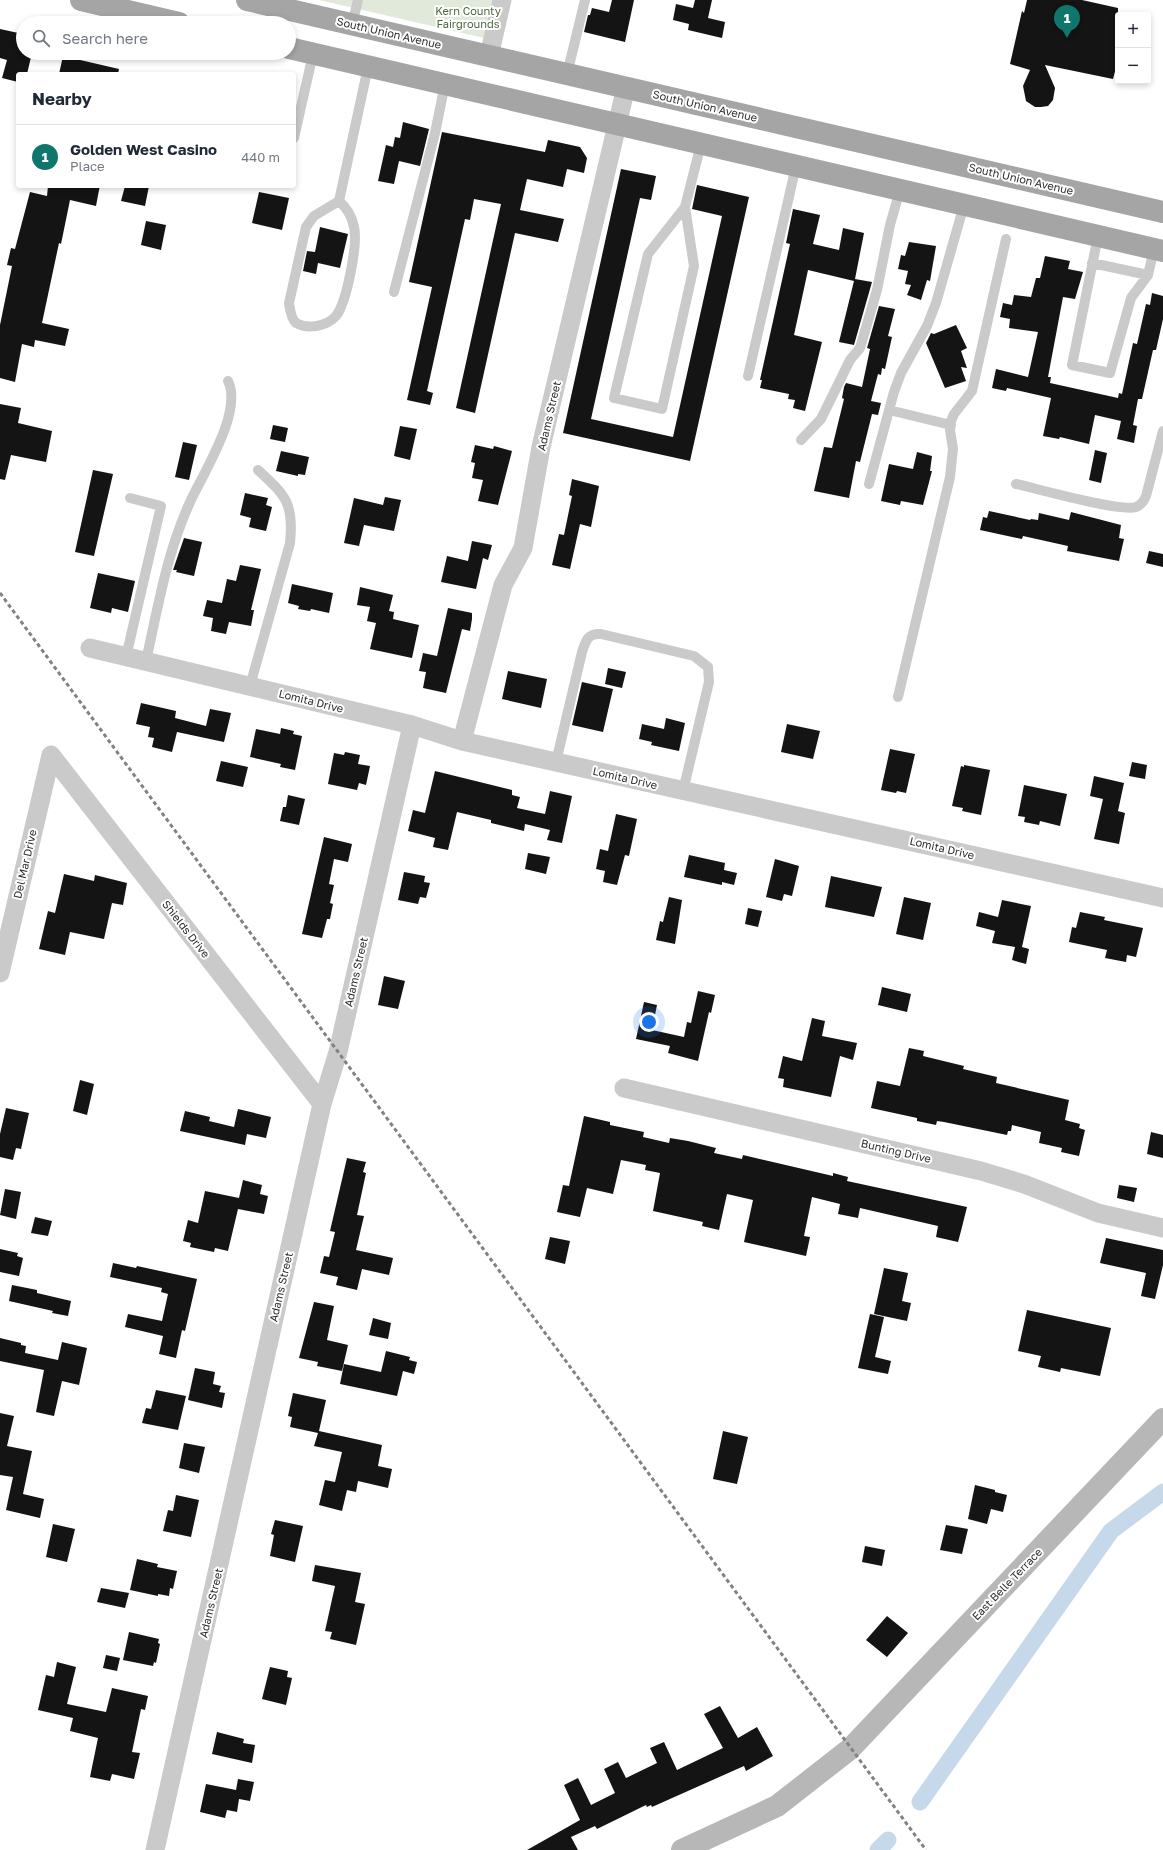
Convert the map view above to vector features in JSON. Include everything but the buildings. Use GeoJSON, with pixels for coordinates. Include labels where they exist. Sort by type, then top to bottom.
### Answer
{"type":"FeatureCollection","features":[{"type":"Feature","properties":{"kind":"main road"},"geometry":{"type":"LineString","coordinates":[[81,0],[149,16]]}},
{"type":"Feature","properties":{"kind":"main road","name":"South Union Avenue"},"geometry":{"type":"LineString","coordinates":[[247,0],[1163,212]]}},
{"type":"Feature","properties":{"kind":"main road"},"geometry":{"type":"LineString","coordinates":[[296,50],[1159,250]]}},
{"type":"Feature","properties":{"kind":"street"},"geometry":{"type":"LineString","coordinates":[[489,56],[502,0]]}},
{"type":"Feature","properties":{"kind":"street","name":"Adams Street"},"geometry":{"type":"LineString","coordinates":[[462,741],[503,585],[523,548],[541,447],[626,87]]}},
{"type":"Feature","properties":{"kind":"street","name":"Lomita Drive"},"geometry":{"type":"LineString","coordinates":[[90,648],[412,725],[462,741],[1163,898]]}},
{"type":"Feature","properties":{"kind":"street","name":"Adams Street"},"geometry":{"type":"LineString","coordinates":[[155,1850],[322,1104],[338,1052],[412,725]]}},
{"type":"Feature","properties":{"kind":"street","name":"Shields Drive"},"geometry":{"type":"LineString","coordinates":[[51,755],[322,1104]]}},
{"type":"Feature","properties":{"kind":"street","name":"Del Mar Drive"},"geometry":{"type":"LineString","coordinates":[[0,973],[51,755]]}},
{"type":"Feature","properties":{"kind":"street","name":"Bunting Drive"},"geometry":{"type":"LineString","coordinates":[[624,1088],[981,1171],[1024,1184],[1098,1212],[1163,1228]]}},
{"type":"Feature","properties":{"kind":"street","name":"East Belle Terrace"},"geometry":{"type":"LineString","coordinates":[[682,1850],[777,1806],[850,1749],[1163,1419]]}},
{"type":"Feature","properties":{"kind":"lane"},"geometry":{"type":"LineString","coordinates":[[352,24],[358,0]]}},
{"type":"Feature","properties":{"kind":"lane"},"geometry":{"type":"LineString","coordinates":[[567,74],[585,0]]}},
{"type":"Feature","properties":{"kind":"lane"},"geometry":{"type":"LineString","coordinates":[[296,129],[313,54]]}},
{"type":"Feature","properties":{"kind":"lane"},"geometry":{"type":"LineString","coordinates":[[339,201],[351,216],[355,228],[349,284],[343,304],[336,316],[325,324],[313,327],[303,325],[296,322],[290,313],[289,303],[303,235],[314,216],[339,201],[368,67]]}},
{"type":"Feature","properties":{"kind":"lane"},"geometry":{"type":"LineString","coordinates":[[394,292],[435,134],[445,84]]}},
{"type":"Feature","properties":{"kind":"lane"},"geometry":{"type":"LineString","coordinates":[[685,207],[648,254],[614,398],[662,409],[694,266],[685,207],[701,144]]}},
{"type":"Feature","properties":{"kind":"lane"},"geometry":{"type":"LineString","coordinates":[[748,376],[796,166]]}},
{"type":"Feature","properties":{"kind":"lane"},"geometry":{"type":"LineString","coordinates":[[801,440],[821,419],[850,360],[860,348],[877,290],[890,225],[900,190]]}},
{"type":"Feature","properties":{"kind":"lane"},"geometry":{"type":"LineString","coordinates":[[869,484],[889,410],[901,373],[927,326],[936,303],[964,205]]}},
{"type":"Feature","properties":{"kind":"lane"},"geometry":{"type":"LineString","coordinates":[[1098,236],[1072,365],[1110,373],[1131,298],[1148,275],[1159,250]]}},
{"type":"Feature","properties":{"kind":"lane"},"geometry":{"type":"LineString","coordinates":[[898,697],[950,477],[953,449],[951,425],[954,414],[972,391],[1006,239]]}},
{"type":"Feature","properties":{"kind":"lane"},"geometry":{"type":"LineString","coordinates":[[1092,264],[1148,275]]}},
{"type":"Feature","properties":{"kind":"lane"},"geometry":{"type":"LineString","coordinates":[[146,661],[163,583],[175,537],[192,499],[215,455],[224,429],[232,388],[228,381]]}},
{"type":"Feature","properties":{"kind":"lane"},"geometry":{"type":"LineString","coordinates":[[889,410],[951,425]]}},
{"type":"Feature","properties":{"kind":"lane"},"geometry":{"type":"LineString","coordinates":[[1016,484],[1119,507],[1137,507],[1142,503],[1146,496],[1163,431]]}},
{"type":"Feature","properties":{"kind":"lane"},"geometry":{"type":"LineString","coordinates":[[250,686],[290,543],[292,523],[289,506],[281,492],[258,470]]}},
{"type":"Feature","properties":{"kind":"lane"},"geometry":{"type":"LineString","coordinates":[[126,657],[161,506],[130,498]]}},
{"type":"Feature","properties":{"kind":"lane"},"geometry":{"type":"LineString","coordinates":[[556,762],[582,652],[588,637],[593,633],[601,634],[694,656],[708,667],[709,682],[683,791]]}},
{"type":"Feature","properties":{"kind":"green space","name":"Kern County Fairgrounds"},"geometry":{"type":"Polygon","coordinates":[[[319,0],[492,0],[484,38],[319,0]]]}},
{"type":"Feature","properties":{"kind":"waterway"},"geometry":{"type":"LineString","coordinates":[[920,1802],[1111,1531],[1163,1492]]}},
{"type":"Feature","properties":{"kind":"waterway"},"geometry":{"type":"LineString","coordinates":[[878,1850],[888,1840]]}},
{"type":"Feature","properties":{"kind":"railway"},"geometry":{"type":"LineString","coordinates":[[0,593],[926,1850]]}},
{"type":"Feature","properties":{"kind":"place","name":"Golden West Casino"},"geometry":{"type":"Point","coordinates":[1067,38]}}]}
